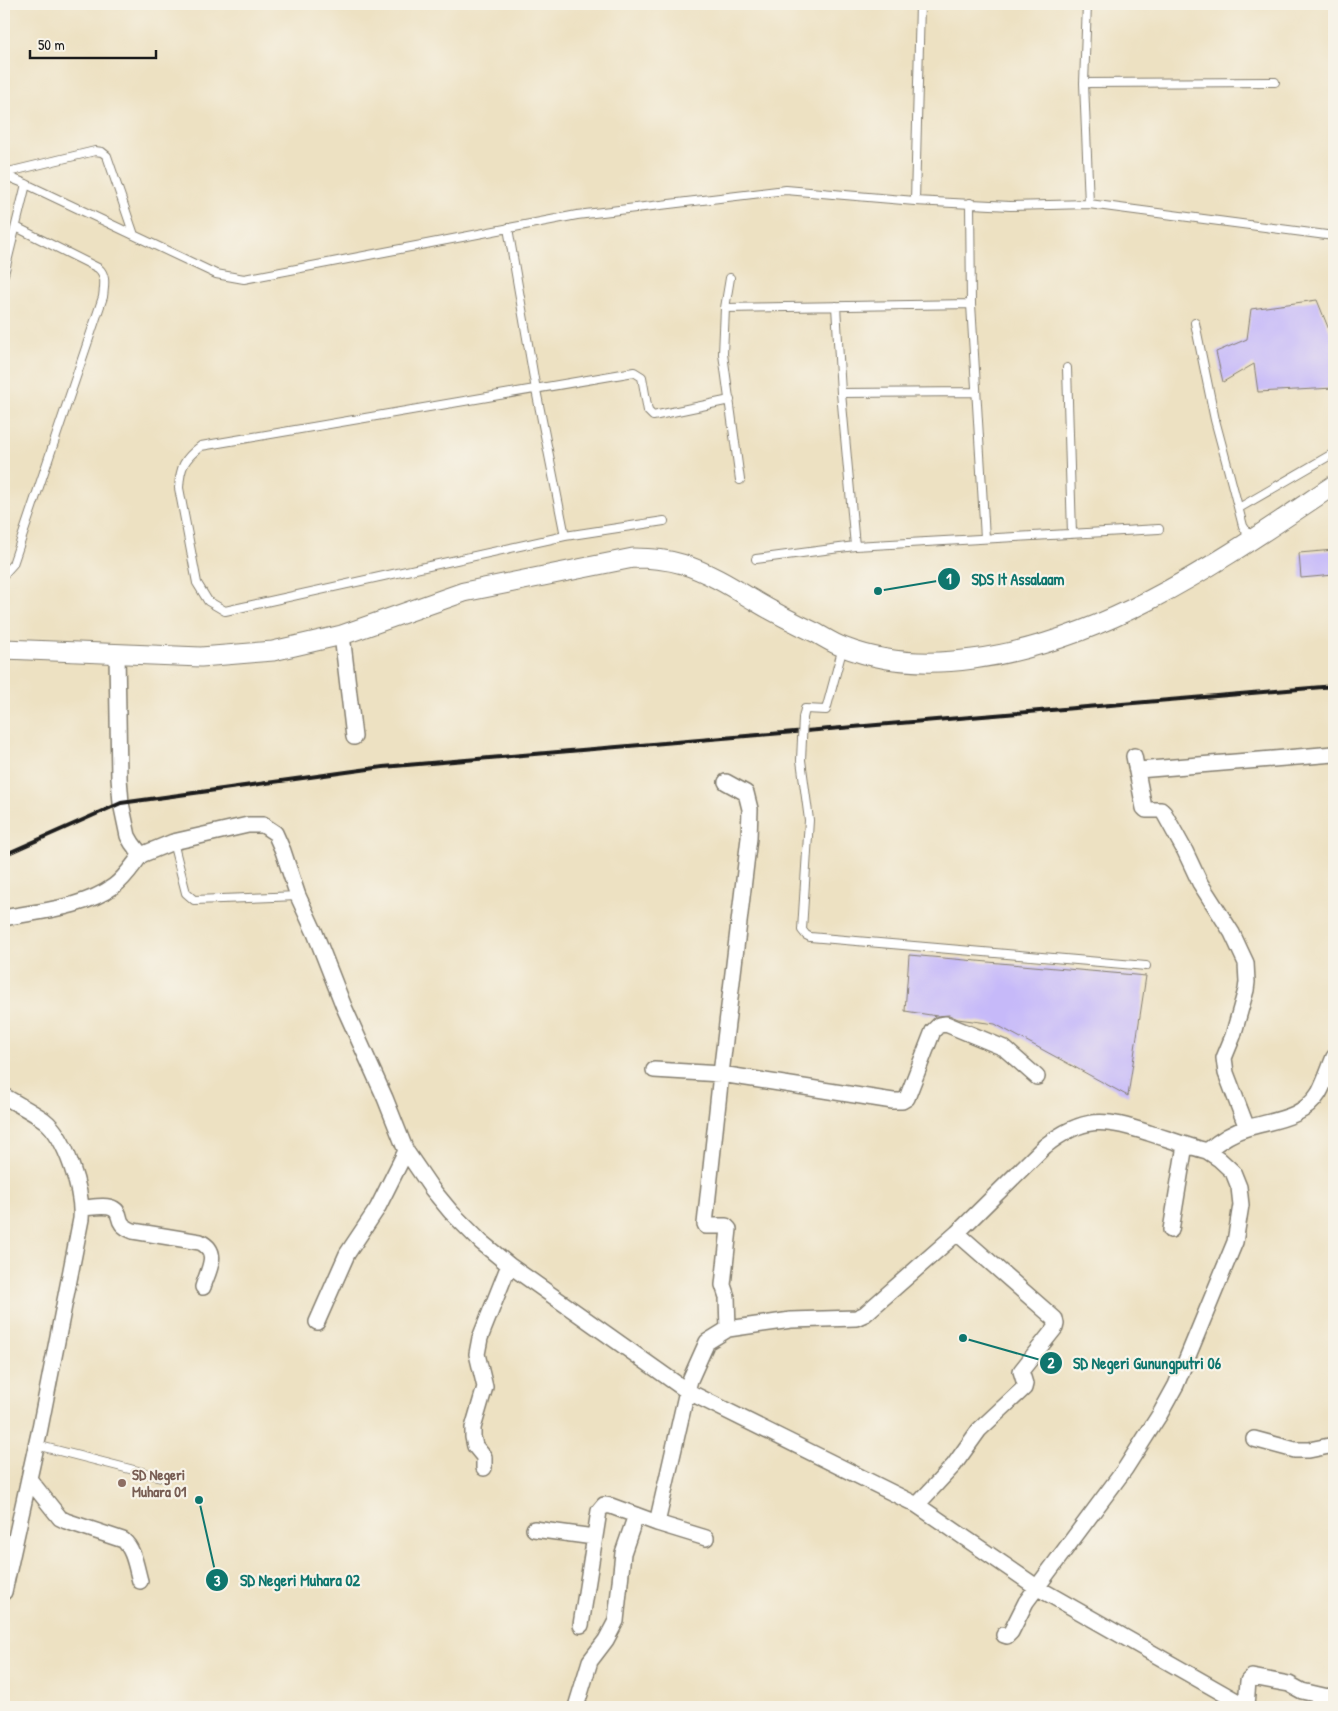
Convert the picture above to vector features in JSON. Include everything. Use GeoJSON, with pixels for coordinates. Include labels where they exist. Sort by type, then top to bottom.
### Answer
{"type":"FeatureCollection","features":[{"type":"Feature","properties":{"kind":"street"},"geometry":{"type":"LineString","coordinates":[[4,649],[201,657],[272,650],[342,635],[464,592],[633,558],[654,559],[683,564],[719,579],[777,614],[843,647],[891,660],[954,662],[998,656],[1022,650],[1077,633],[1141,605],[1252,540],[1334,485]]}},
{"type":"Feature","properties":{"kind":"street"},"geometry":{"type":"LineString","coordinates":[[342,635],[354,737]]}},
{"type":"Feature","properties":{"kind":"street"},"geometry":{"type":"LineString","coordinates":[[117,653],[121,803],[128,836],[142,854]]}},
{"type":"Feature","properties":{"kind":"street"},"geometry":{"type":"LineString","coordinates":[[1247,1128],[1224,1064],[1224,1058],[1234,1036],[1245,998],[1247,982],[1246,963],[1232,932],[1200,883],[1186,851],[1164,813],[1161,810],[1146,810],[1144,808],[1136,763],[1334,754]]}},
{"type":"Feature","properties":{"kind":"street"},"geometry":{"type":"LineString","coordinates":[[726,782],[746,793],[750,809],[749,838],[705,1224],[706,1226],[726,1226],[729,1229],[723,1285],[726,1297],[728,1329]]}},
{"type":"Feature","properties":{"kind":"street"},"geometry":{"type":"LineString","coordinates":[[4,918],[81,903],[113,887],[123,878],[142,854],[173,842],[248,824],[262,825],[275,833],[280,841],[298,896],[406,1151],[432,1189],[451,1212],[481,1242],[509,1265],[687,1390],[917,1505],[1038,1588],[1247,1707],[1248,1680],[1252,1677],[1289,1684],[1302,1691],[1328,1697],[1334,1695]]}},
{"type":"Feature","properties":{"kind":"street"},"geometry":{"type":"LineString","coordinates":[[654,1070],[721,1074],[893,1101],[902,1100],[907,1098],[933,1031],[939,1025],[946,1024],[1004,1048],[1037,1077]]}},
{"type":"Feature","properties":{"kind":"street"},"geometry":{"type":"LineString","coordinates":[[1207,1151],[1224,1138],[1247,1128],[1292,1116],[1312,1101],[1319,1093],[1334,1057]]}},
{"type":"Feature","properties":{"kind":"street"},"geometry":{"type":"LineString","coordinates":[[4,1096],[45,1121],[58,1136],[66,1153],[82,1208],[36,1446],[4,1592]]}},
{"type":"Feature","properties":{"kind":"street"},"geometry":{"type":"LineString","coordinates":[[658,1522],[687,1390],[707,1342],[728,1329],[791,1320],[856,1318],[865,1314],[957,1233],[1045,1146],[1058,1136],[1076,1127],[1089,1123],[1107,1122],[1123,1124],[1207,1151],[1233,1172],[1239,1187],[1241,1205],[1235,1242],[1176,1385],[1125,1469],[1026,1602],[1011,1632],[1004,1636]]}},
{"type":"Feature","properties":{"kind":"street"},"geometry":{"type":"LineString","coordinates":[[1171,1230],[1186,1145]]}},
{"type":"Feature","properties":{"kind":"street"},"geometry":{"type":"LineString","coordinates":[[317,1322],[347,1254],[377,1209],[406,1151]]}},
{"type":"Feature","properties":{"kind":"street"},"geometry":{"type":"LineString","coordinates":[[82,1208],[109,1207],[118,1213],[120,1223],[125,1228],[200,1242],[206,1245],[212,1252],[212,1258],[202,1287]]}},
{"type":"Feature","properties":{"kind":"street"},"geometry":{"type":"LineString","coordinates":[[917,1505],[954,1465],[979,1430],[1024,1388],[1022,1369],[1055,1328],[1056,1324],[1054,1319],[957,1233]]}},
{"type":"Feature","properties":{"kind":"street"},"geometry":{"type":"LineString","coordinates":[[484,1468],[484,1457],[475,1446],[473,1437],[485,1387],[477,1350],[509,1265]]}},
{"type":"Feature","properties":{"kind":"street"},"geometry":{"type":"LineString","coordinates":[[1254,1439],[1295,1450],[1334,1445]]}},
{"type":"Feature","properties":{"kind":"street"},"geometry":{"type":"LineString","coordinates":[[29,1478],[60,1518],[126,1542],[133,1556],[140,1580]]}},
{"type":"Feature","properties":{"kind":"street"},"geometry":{"type":"LineString","coordinates":[[581,1625],[594,1537],[599,1511],[602,1506],[611,1506],[706,1538]]}},
{"type":"Feature","properties":{"kind":"street"},"geometry":{"type":"LineString","coordinates":[[576,1707],[590,1661],[606,1640],[616,1621],[623,1553],[636,1515]]}},
{"type":"Feature","properties":{"kind":"street"},"geometry":{"type":"LineString","coordinates":[[534,1529],[594,1537]]}},
{"type":"Feature","properties":{"kind":"lane"},"geometry":{"type":"LineString","coordinates":[[915,201],[920,4]]}},
{"type":"Feature","properties":{"kind":"lane"},"geometry":{"type":"LineString","coordinates":[[1087,4],[1084,83],[1089,204]]}},
{"type":"Feature","properties":{"kind":"lane"},"geometry":{"type":"LineString","coordinates":[[1084,83],[1275,82]]}},
{"type":"Feature","properties":{"kind":"lane"},"geometry":{"type":"LineString","coordinates":[[4,174],[95,151],[106,154],[134,235]]}},
{"type":"Feature","properties":{"kind":"lane"},"geometry":{"type":"LineString","coordinates":[[4,174],[216,274],[244,279],[577,215],[786,190],[915,201],[1010,206],[1089,204],[1334,236]]}},
{"type":"Feature","properties":{"kind":"lane"},"geometry":{"type":"LineString","coordinates":[[4,274],[8,243],[16,227],[26,184]]}},
{"type":"Feature","properties":{"kind":"lane"},"geometry":{"type":"LineString","coordinates":[[970,203],[972,304],[985,538]]}},
{"type":"Feature","properties":{"kind":"lane"},"geometry":{"type":"LineString","coordinates":[[4,574],[13,564],[103,297],[105,286],[104,275],[98,268],[16,227]]}},
{"type":"Feature","properties":{"kind":"lane"},"geometry":{"type":"LineString","coordinates":[[508,228],[536,390],[565,536]]}},
{"type":"Feature","properties":{"kind":"lane"},"geometry":{"type":"LineString","coordinates":[[730,278],[725,308],[724,354],[740,480]]}},
{"type":"Feature","properties":{"kind":"lane"},"geometry":{"type":"LineString","coordinates":[[725,308],[972,304]]}},
{"type":"Feature","properties":{"kind":"lane"},"geometry":{"type":"LineString","coordinates":[[836,306],[841,394],[855,546]]}},
{"type":"Feature","properties":{"kind":"lane"},"geometry":{"type":"LineString","coordinates":[[1195,323],[1217,428],[1243,526],[1252,540]]}},
{"type":"Feature","properties":{"kind":"lane"},"geometry":{"type":"LineString","coordinates":[[1067,368],[1072,534]]}},
{"type":"Feature","properties":{"kind":"lane"},"geometry":{"type":"LineString","coordinates":[[664,521],[565,536],[225,611],[208,601],[197,583],[179,488],[180,473],[185,461],[201,446],[634,372],[642,378],[648,411],[653,416],[730,400]]}},
{"type":"Feature","properties":{"kind":"lane"},"geometry":{"type":"LineString","coordinates":[[841,394],[976,392]]}},
{"type":"Feature","properties":{"kind":"lane"},"geometry":{"type":"LineString","coordinates":[[1239,508],[1334,453]]}},
{"type":"Feature","properties":{"kind":"lane"},"geometry":{"type":"LineString","coordinates":[[756,558],[855,546],[1159,529]]}},
{"type":"Feature","properties":{"kind":"lane"},"geometry":{"type":"LineString","coordinates":[[843,647],[826,710],[805,709],[803,718],[801,760],[809,820],[802,930],[806,935],[810,937],[1146,966]]}},
{"type":"Feature","properties":{"kind":"lane"},"geometry":{"type":"LineString","coordinates":[[173,842],[186,893],[194,900],[298,896]]}},
{"type":"Feature","properties":{"kind":"lane"},"geometry":{"type":"LineString","coordinates":[[36,1446],[165,1478]]}},
{"type":"Feature","properties":{"kind":"building"},"geometry":{"type":"Polygon","coordinates":[[[1317,300],[1334,342],[1334,388],[1258,392],[1254,364],[1223,382],[1216,352],[1247,339],[1251,309],[1317,300]]]}},
{"type":"Feature","properties":{"kind":"building"},"geometry":{"type":"Polygon","coordinates":[[[1334,550],[1334,575],[1301,578],[1299,553],[1334,550]]]}},
{"type":"Feature","properties":{"kind":"building"},"geometry":{"type":"Polygon","coordinates":[[[909,955],[1146,976],[1128,1096],[995,1024],[958,1019],[949,1015],[937,1016],[905,1011],[909,955]]]}},
{"type":"Feature","properties":{"kind":"railway"},"geometry":{"type":"LineString","coordinates":[[4,855],[121,803],[383,767],[1334,686]]}},
{"type":"Feature","properties":{"kind":"place","name":"SDS It Assalaam"},"geometry":{"type":"Point","coordinates":[878,591]}},
{"type":"Feature","properties":{"kind":"place","name":"SD Negeri Gunungputri 06"},"geometry":{"type":"Point","coordinates":[963,1338]}},
{"type":"Feature","properties":{"kind":"place","name":"SD Negeri Muhara 01"},"geometry":{"type":"Point","coordinates":[122,1483]}},
{"type":"Feature","properties":{"kind":"place","name":"SD Negeri Muhara 02"},"geometry":{"type":"Point","coordinates":[199,1500]}}]}
